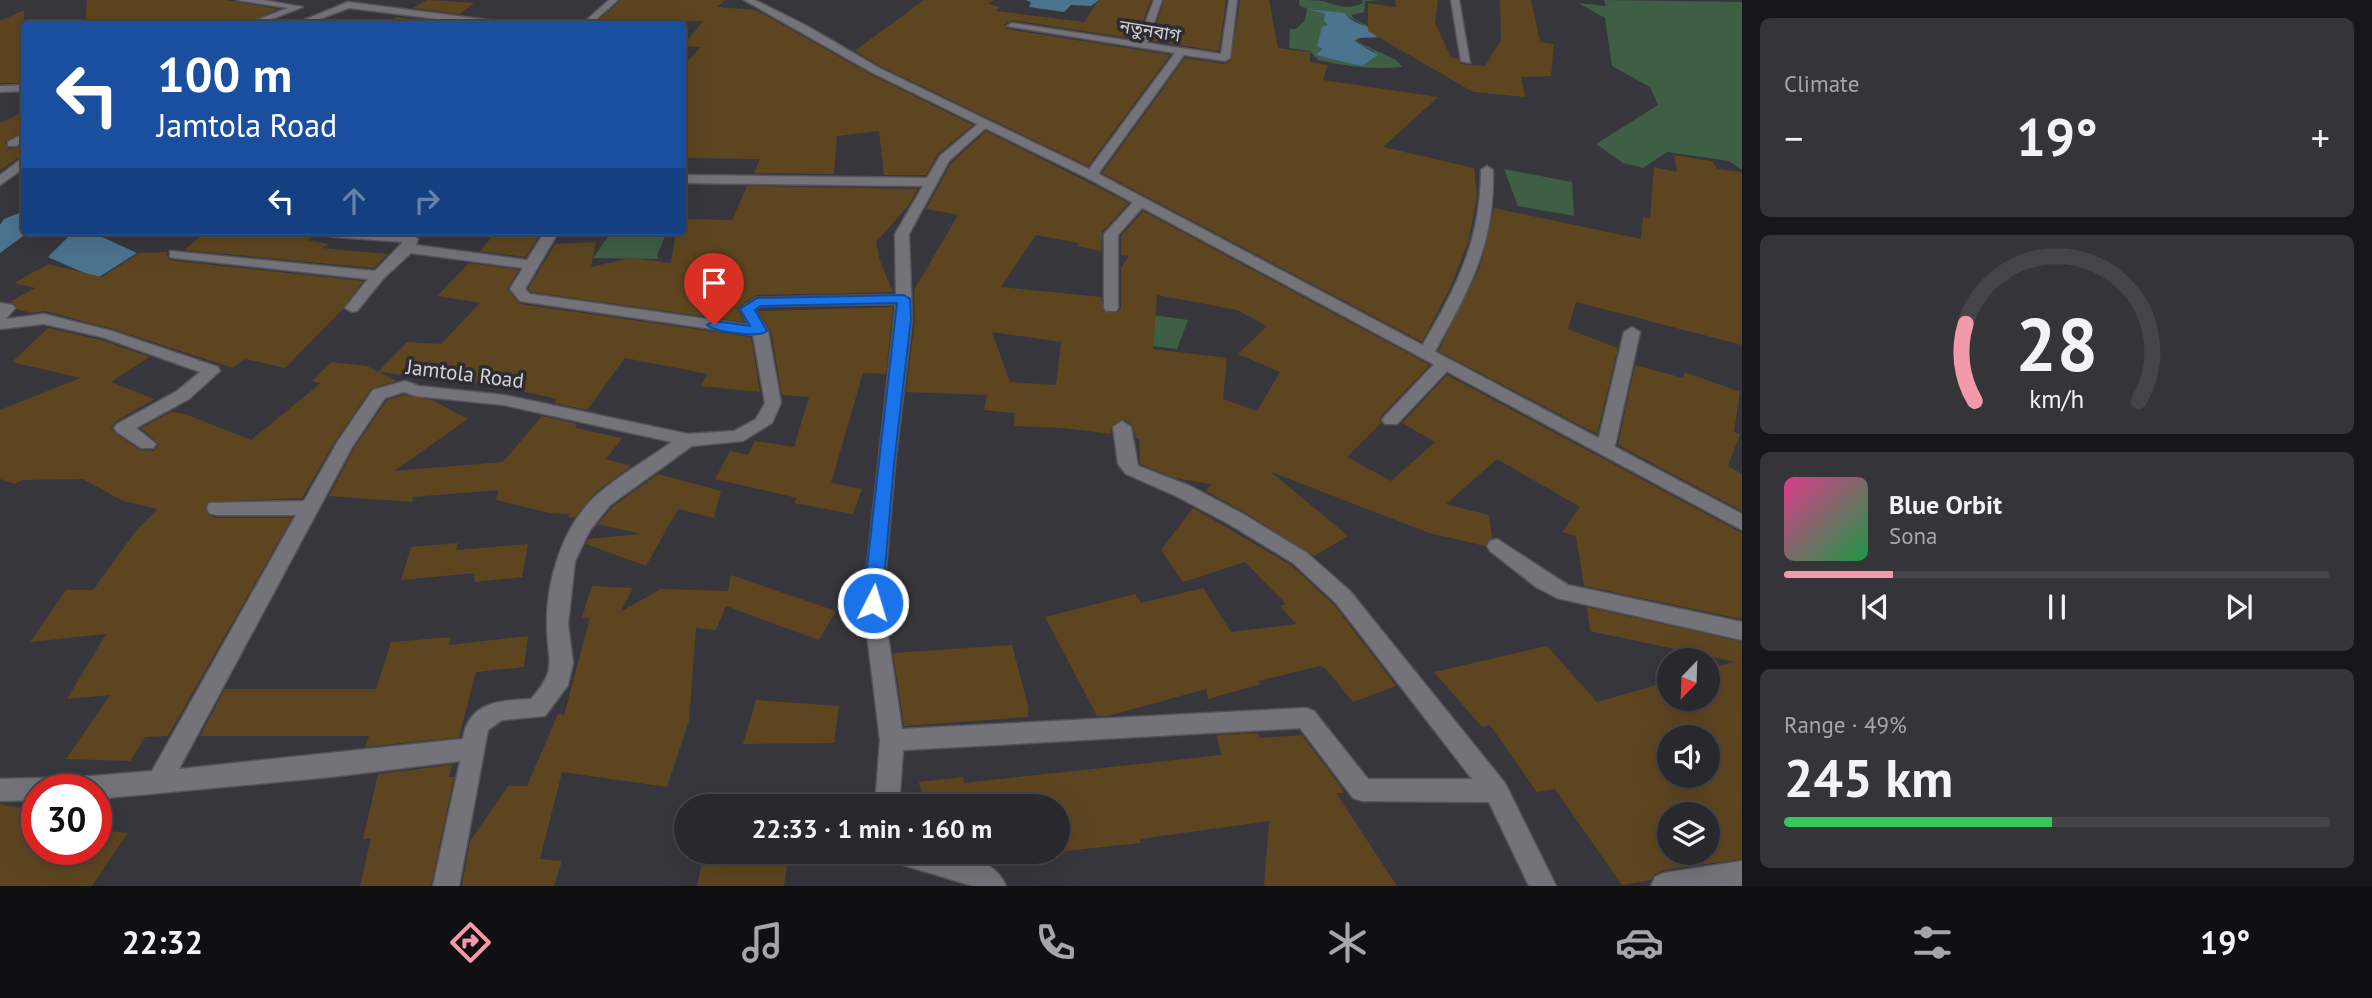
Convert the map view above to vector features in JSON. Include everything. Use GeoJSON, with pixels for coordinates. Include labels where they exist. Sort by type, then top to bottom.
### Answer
{"type":"FeatureCollection","features":[{"type":"Feature","properties":{"kind":"street"},"geometry":{"type":"LineString","coordinates":[[242,0],[298,7],[258,21]]}},
{"type":"Feature","properties":{"kind":"street"},"geometry":{"type":"LineString","coordinates":[[590,21],[614,0]]}},
{"type":"Feature","properties":{"kind":"street"},"geometry":{"type":"LineString","coordinates":[[748,0],[804,28],[875,70],[983,125],[1091,175],[1742,523]]}},
{"type":"Feature","properties":{"kind":"street"},"geometry":{"type":"LineString","coordinates":[[1142,45],[1158,0]]}},
{"type":"Feature","properties":{"kind":"street","name":"নতুনবাগ"},"geometry":{"type":"LineString","coordinates":[[1012,26],[1225,58],[1233,0]]}},
{"type":"Feature","properties":{"kind":"street"},"geometry":{"type":"LineString","coordinates":[[1455,0],[1466,61]]}},
{"type":"Feature","properties":{"kind":"street"},"geometry":{"type":"LineString","coordinates":[[308,21],[348,5],[473,21]]}},
{"type":"Feature","properties":{"kind":"street"},"geometry":{"type":"LineString","coordinates":[[1091,175],[1181,52]]}},
{"type":"Feature","properties":{"kind":"street"},"geometry":{"type":"LineString","coordinates":[[0,89],[21,88]]}},
{"type":"Feature","properties":{"kind":"street"},"geometry":{"type":"LineString","coordinates":[[888,794],[892,740],[873,603],[886,464],[904,319],[902,234],[929,182],[954,148],[983,125]]}},
{"type":"Feature","properties":{"kind":"street"},"geometry":{"type":"LineString","coordinates":[[21,138],[12,144],[21,144]]}},
{"type":"Feature","properties":{"kind":"street"},"geometry":{"type":"LineString","coordinates":[[0,181],[21,165]]}},
{"type":"Feature","properties":{"kind":"street"},"geometry":{"type":"LineString","coordinates":[[1426,353],[1454,304],[1474,255],[1486,217],[1487,170]]}},
{"type":"Feature","properties":{"kind":"street"},"geometry":{"type":"LineString","coordinates":[[686,179],[929,182]]}},
{"type":"Feature","properties":{"kind":"street"},"geometry":{"type":"LineString","coordinates":[[1111,308],[1111,234],[1141,202]]}},
{"type":"Feature","properties":{"kind":"street"},"geometry":{"type":"LineString","coordinates":[[352,308],[378,276],[408,248],[411,239],[360,235]]}},
{"type":"Feature","properties":{"kind":"street"},"geometry":{"type":"LineString","coordinates":[[550,235],[517,289],[525,298],[760,331]]}},
{"type":"Feature","properties":{"kind":"street"},"geometry":{"type":"LineString","coordinates":[[408,248],[532,265]]}},
{"type":"Feature","properties":{"kind":"street"},"geometry":{"type":"LineString","coordinates":[[175,254],[378,276]]}},
{"type":"Feature","properties":{"kind":"street","name":"Jamtola Road"},"geometry":{"type":"LineString","coordinates":[[160,780],[344,445],[379,394],[405,386],[415,391],[504,400],[688,440],[737,437],[763,423],[773,403],[760,331],[747,309],[757,302],[904,299]]}},
{"type":"Feature","properties":{"kind":"street"},"geometry":{"type":"LineString","coordinates":[[0,307],[8,308],[0,316]]}},
{"type":"Feature","properties":{"kind":"street"},"geometry":{"type":"LineString","coordinates":[[0,324],[44,319],[107,334],[212,370],[183,395],[123,428],[147,444]]}},
{"type":"Feature","properties":{"kind":"street"},"geometry":{"type":"LineString","coordinates":[[1605,450],[1632,332]]}},
{"type":"Feature","properties":{"kind":"street"},"geometry":{"type":"LineString","coordinates":[[1391,420],[1446,363]]}},
{"type":"Feature","properties":{"kind":"street"},"geometry":{"type":"LineString","coordinates":[[1122,427],[1127,464],[1132,470],[1183,491],[1236,519],[1300,558],[1343,597],[1496,791],[1543,886]]}},
{"type":"Feature","properties":{"kind":"street"},"geometry":{"type":"LineString","coordinates":[[446,886],[474,748],[474,731],[484,716],[500,710],[537,709],[557,685],[562,663],[557,624],[565,561],[582,526],[603,500],[688,440]]}},
{"type":"Feature","properties":{"kind":"street"},"geometry":{"type":"LineString","coordinates":[[216,508],[309,508]]}},
{"type":"Feature","properties":{"kind":"street"},"geometry":{"type":"LineString","coordinates":[[1497,547],[1543,581],[1564,592],[1742,631]]}},
{"type":"Feature","properties":{"kind":"street"},"geometry":{"type":"LineString","coordinates":[[892,740],[1306,718],[1363,790],[1496,791]]}},
{"type":"Feature","properties":{"kind":"street"},"geometry":{"type":"LineString","coordinates":[[0,790],[88,789],[160,780],[377,762],[474,748]]}},
{"type":"Feature","properties":{"kind":"street"},"geometry":{"type":"LineString","coordinates":[[943,864],[983,876],[993,886]]}},
{"type":"Feature","properties":{"kind":"street"},"geometry":{"type":"LineString","coordinates":[[1664,886],[1742,874]]}},
{"type":"Feature","properties":{"kind":"green space"},"geometry":{"type":"Polygon","coordinates":[[[1299,0],[1323,1],[1347,7],[1363,3],[1362,0],[1383,0],[1365,1],[1364,12],[1352,15],[1376,30],[1378,38],[1360,38],[1356,41],[1396,60],[1402,67],[1370,68],[1339,64],[1318,60],[1310,51],[1289,48],[1290,29],[1296,29],[1305,20],[1307,9],[1299,5],[1299,0]],[[1309,9],[1325,14],[1324,41],[1315,55],[1362,65],[1374,58],[1373,51],[1353,41],[1376,37],[1370,30],[1355,20],[1309,9]]]}},
{"type":"Feature","properties":{"kind":"green space"},"geometry":{"type":"Polygon","coordinates":[[[1604,0],[1742,2],[1742,170],[1729,161],[1667,152],[1643,168],[1623,163],[1596,144],[1658,105],[1650,87],[1612,66],[1605,18],[1578,3],[1606,6],[1604,0]]]}},
{"type":"Feature","properties":{"kind":"green space"},"geometry":{"type":"Polygon","coordinates":[[[1504,169],[1572,182],[1574,216],[1518,206],[1504,169]]]}},
{"type":"Feature","properties":{"kind":"green space"},"geometry":{"type":"Polygon","coordinates":[[[609,235],[665,235],[657,256],[659,259],[593,258],[609,235]]]}},
{"type":"Feature","properties":{"kind":"green space"},"geometry":{"type":"Polygon","coordinates":[[[1139,313],[1188,320],[1177,349],[1127,343],[1139,313]]]}},
{"type":"Feature","properties":{"kind":"water"},"geometry":{"type":"Polygon","coordinates":[[[1025,0],[1099,0],[1091,6],[1071,5],[1064,12],[1029,7],[1031,2],[1025,0]]]}},
{"type":"Feature","properties":{"kind":"water"},"geometry":{"type":"Polygon","coordinates":[[[1308,9],[1345,13],[1353,21],[1375,30],[1376,37],[1354,41],[1378,55],[1362,66],[1315,55],[1322,49],[1317,46],[1322,27],[1327,25],[1324,21],[1325,14],[1308,9]]]}},
{"type":"Feature","properties":{"kind":"water"},"geometry":{"type":"Polygon","coordinates":[[[21,212],[21,235],[25,235],[0,253],[0,225],[4,219],[21,212]]]}},
{"type":"Feature","properties":{"kind":"water"},"geometry":{"type":"Polygon","coordinates":[[[70,235],[105,235],[102,237],[137,253],[99,277],[48,257],[70,235]]]}},
{"type":"Feature","properties":{"kind":"building"},"geometry":{"type":"Polygon","coordinates":[[[87,0],[226,0],[278,9],[250,21],[85,21],[87,0]]]}},
{"type":"Feature","properties":{"kind":"building"},"geometry":{"type":"Polygon","coordinates":[[[427,0],[474,3],[460,14],[413,8],[427,0]]]}},
{"type":"Feature","properties":{"kind":"building"},"geometry":{"type":"Polygon","coordinates":[[[621,0],[725,0],[717,7],[756,10],[870,74],[973,125],[938,154],[926,175],[884,175],[879,131],[837,136],[834,174],[754,173],[760,159],[686,158],[686,63],[701,47],[686,46],[686,42],[703,21],[597,21],[621,0]]]}},
{"type":"Feature","properties":{"kind":"building"},"geometry":{"type":"Polygon","coordinates":[[[924,0],[994,0],[988,4],[1000,7],[995,11],[1084,22],[1099,0],[1151,0],[1136,39],[1012,20],[1004,25],[1007,29],[1170,55],[1088,166],[880,66],[852,49],[856,50],[924,0]]]}},
{"type":"Feature","properties":{"kind":"building"},"geometry":{"type":"Polygon","coordinates":[[[1164,0],[1226,0],[1219,51],[1151,41],[1164,0]]]}},
{"type":"Feature","properties":{"kind":"building"},"geometry":{"type":"Polygon","coordinates":[[[1240,0],[1269,0],[1278,48],[1310,52],[1310,62],[1328,65],[1323,80],[1438,97],[1383,147],[1474,168],[1477,196],[1468,243],[1451,286],[1422,342],[1102,173],[1185,58],[1225,64],[1231,60],[1240,0]]]}},
{"type":"Feature","properties":{"kind":"building"},"geometry":{"type":"Polygon","coordinates":[[[1395,0],[1438,0],[1435,23],[1451,57],[1458,59],[1460,64],[1485,66],[1501,40],[1500,0],[1531,0],[1540,42],[1554,44],[1551,76],[1521,77],[1525,97],[1473,92],[1368,31],[1368,3],[1396,7],[1395,0]]]}},
{"type":"Feature","properties":{"kind":"building"},"geometry":{"type":"Polygon","coordinates":[[[24,10],[24,21],[21,21],[21,83],[0,83],[0,21],[24,10]]]}},
{"type":"Feature","properties":{"kind":"building"},"geometry":{"type":"Polygon","coordinates":[[[397,17],[430,21],[389,21],[397,17]]]}},
{"type":"Feature","properties":{"kind":"building"},"geometry":{"type":"Polygon","coordinates":[[[21,113],[21,132],[5,142],[8,149],[21,146],[21,158],[0,170],[0,123],[21,113]]]}},
{"type":"Feature","properties":{"kind":"building"},"geometry":{"type":"Polygon","coordinates":[[[986,131],[1129,203],[1102,232],[1101,251],[1077,246],[1079,243],[1036,235],[1001,287],[1101,297],[1104,312],[1118,312],[1121,308],[1121,268],[1129,256],[1121,255],[1121,236],[1143,211],[1430,365],[1383,414],[1379,420],[1381,423],[1347,457],[1391,481],[1435,442],[1402,423],[1447,375],[1742,533],[1742,619],[1584,586],[1576,536],[1562,532],[1580,507],[1497,459],[1446,504],[1489,515],[1492,538],[1485,546],[1429,533],[1271,472],[1348,536],[1314,556],[1206,491],[1211,484],[1175,478],[1140,464],[1139,438],[1136,438],[1132,425],[1123,419],[1112,425],[1111,434],[1014,426],[1014,413],[984,410],[987,395],[906,392],[915,319],[914,290],[958,215],[926,209],[951,163],[986,131]],[[1157,295],[1153,349],[1227,358],[1223,399],[1257,411],[1280,372],[1238,354],[1267,326],[1237,310],[1157,295]],[[992,332],[1010,382],[1056,385],[1061,342],[992,332]]]}},
{"type":"Feature","properties":{"kind":"building"},"geometry":{"type":"Polygon","coordinates":[[[1674,155],[1712,161],[1717,169],[1742,172],[1742,345],[1576,302],[1568,329],[1618,348],[1597,434],[1438,351],[1480,267],[1494,208],[1641,239],[1643,217],[1650,219],[1654,167],[1677,172],[1674,155]]]}},
{"type":"Feature","properties":{"kind":"building"},"geometry":{"type":"Polygon","coordinates":[[[747,186],[918,189],[908,206],[876,242],[880,261],[893,292],[756,295],[737,308],[744,322],[531,292],[528,289],[555,244],[596,242],[591,267],[630,258],[671,263],[676,235],[686,235],[686,219],[732,220],[747,186]]]}},
{"type":"Feature","properties":{"kind":"building"},"geometry":{"type":"Polygon","coordinates":[[[202,235],[314,235],[307,240],[329,244],[322,248],[388,254],[374,268],[184,250],[202,235]]]}},
{"type":"Feature","properties":{"kind":"building"},"geometry":{"type":"Polygon","coordinates":[[[494,235],[540,235],[526,257],[480,251],[494,235]]]}},
{"type":"Feature","properties":{"kind":"building"},"geometry":{"type":"Polygon","coordinates":[[[167,252],[168,259],[175,261],[363,281],[343,309],[285,368],[245,359],[233,368],[113,329],[45,311],[31,313],[17,309],[15,304],[10,302],[35,288],[14,283],[48,264],[102,277],[139,253],[167,252]]]}},
{"type":"Feature","properties":{"kind":"building"},"geometry":{"type":"Polygon","coordinates":[[[469,263],[519,270],[507,289],[520,304],[751,337],[760,392],[700,386],[708,374],[625,358],[587,410],[554,403],[557,399],[509,388],[379,372],[396,381],[371,389],[336,440],[302,498],[207,502],[207,514],[215,518],[292,518],[168,736],[145,737],[130,761],[66,759],[110,695],[67,699],[106,634],[30,642],[66,590],[93,590],[135,532],[158,509],[123,501],[83,479],[22,480],[15,484],[0,479],[0,410],[80,378],[12,362],[48,328],[101,340],[150,357],[111,382],[154,399],[115,422],[111,428],[140,450],[153,451],[159,444],[141,428],[171,412],[185,414],[251,440],[321,383],[312,381],[331,362],[367,366],[378,372],[407,342],[441,344],[480,303],[437,296],[469,263]]]}},
{"type":"Feature","properties":{"kind":"building"},"geometry":{"type":"Polygon","coordinates":[[[893,307],[886,374],[863,373],[831,483],[862,489],[853,514],[794,503],[797,498],[715,479],[730,451],[748,455],[755,441],[794,447],[809,397],[782,395],[771,331],[758,311],[893,307]]]}},
{"type":"Feature","properties":{"kind":"building"},"geometry":{"type":"Polygon","coordinates":[[[1635,365],[1683,378],[1685,372],[1740,392],[1734,432],[1740,434],[1728,466],[1742,474],[1742,511],[1618,445],[1635,365]]]}},
{"type":"Feature","properties":{"kind":"building"},"geometry":{"type":"Polygon","coordinates":[[[404,395],[432,400],[468,419],[394,471],[503,462],[542,416],[577,424],[575,428],[622,438],[606,459],[631,466],[596,492],[574,518],[569,517],[569,514],[550,513],[496,500],[498,490],[413,497],[412,502],[329,496],[354,448],[387,400],[404,395]]]}},
{"type":"Feature","properties":{"kind":"building"},"geometry":{"type":"Polygon","coordinates":[[[658,474],[721,491],[714,518],[678,509],[646,566],[586,544],[589,539],[641,534],[598,524],[612,507],[658,474]]]}},
{"type":"Feature","properties":{"kind":"building"},"geometry":{"type":"Polygon","coordinates":[[[1193,508],[1291,565],[1334,605],[1396,686],[1353,702],[1325,668],[1320,666],[1258,681],[1261,684],[1208,699],[1206,689],[1108,716],[1097,716],[1045,617],[1135,594],[1141,603],[1203,588],[1231,632],[1296,624],[1280,606],[1286,604],[1245,562],[1183,582],[1161,550],[1193,508]]]}},
{"type":"Feature","properties":{"kind":"building"},"geometry":{"type":"Polygon","coordinates":[[[458,543],[456,550],[528,544],[522,577],[474,582],[475,573],[401,580],[411,547],[458,543]]]}},
{"type":"Feature","properties":{"kind":"building"},"geometry":{"type":"Polygon","coordinates":[[[731,575],[836,611],[819,640],[726,606],[716,630],[696,628],[689,721],[667,787],[562,772],[540,859],[562,861],[554,886],[462,886],[470,841],[508,786],[527,786],[558,714],[564,715],[590,618],[582,617],[592,586],[633,588],[620,612],[661,589],[728,591],[731,575]]]}},
{"type":"Feature","properties":{"kind":"building"},"geometry":{"type":"Polygon","coordinates":[[[1587,607],[1742,642],[1742,859],[1720,862],[1720,802],[1657,802],[1657,865],[1699,865],[1664,870],[1654,875],[1651,880],[1622,885],[1555,789],[1537,792],[1490,725],[1482,727],[1434,672],[1547,646],[1597,702],[1657,685],[1657,711],[1720,711],[1720,666],[1735,662],[1720,659],[1720,648],[1670,648],[1590,631],[1587,607]]]}},
{"type":"Feature","properties":{"kind":"building"},"geometry":{"type":"Polygon","coordinates":[[[528,636],[524,667],[476,672],[459,737],[365,747],[369,736],[200,736],[225,689],[376,689],[391,642],[451,637],[449,645],[528,636]]]}},
{"type":"Feature","properties":{"kind":"building"},"geometry":{"type":"Polygon","coordinates":[[[1012,645],[1028,706],[1028,717],[904,726],[893,653],[1012,645]]]}},
{"type":"Feature","properties":{"kind":"building"},"geometry":{"type":"Polygon","coordinates":[[[756,700],[839,706],[834,743],[743,744],[756,700]]]}},
{"type":"Feature","properties":{"kind":"building"},"geometry":{"type":"Polygon","coordinates":[[[1258,733],[1260,738],[1302,735],[1342,788],[1344,793],[1336,793],[1397,886],[1264,886],[1269,821],[1140,839],[1140,843],[1070,851],[1070,794],[921,794],[919,782],[963,777],[964,783],[1221,755],[1217,735],[1258,733]]]}},
{"type":"Feature","properties":{"kind":"building"},"geometry":{"type":"Polygon","coordinates":[[[452,765],[449,777],[454,777],[431,886],[360,886],[371,838],[363,839],[378,774],[452,765]]]}},
{"type":"Feature","properties":{"kind":"building"},"geometry":{"type":"Polygon","coordinates":[[[0,804],[21,808],[21,865],[106,865],[92,886],[0,886],[0,804]]]}},
{"type":"Feature","properties":{"kind":"building"},"geometry":{"type":"Polygon","coordinates":[[[112,831],[128,833],[112,857],[112,831]]]}},
{"type":"Feature","properties":{"kind":"building"},"geometry":{"type":"Polygon","coordinates":[[[702,864],[787,864],[784,886],[697,886],[702,864]]]}},
{"type":"Feature","properties":{"kind":"route"},"geometry":{"type":"LineString","coordinates":[[714,325],[760,331],[747,309],[757,302],[904,299],[873,603]]}}]}
